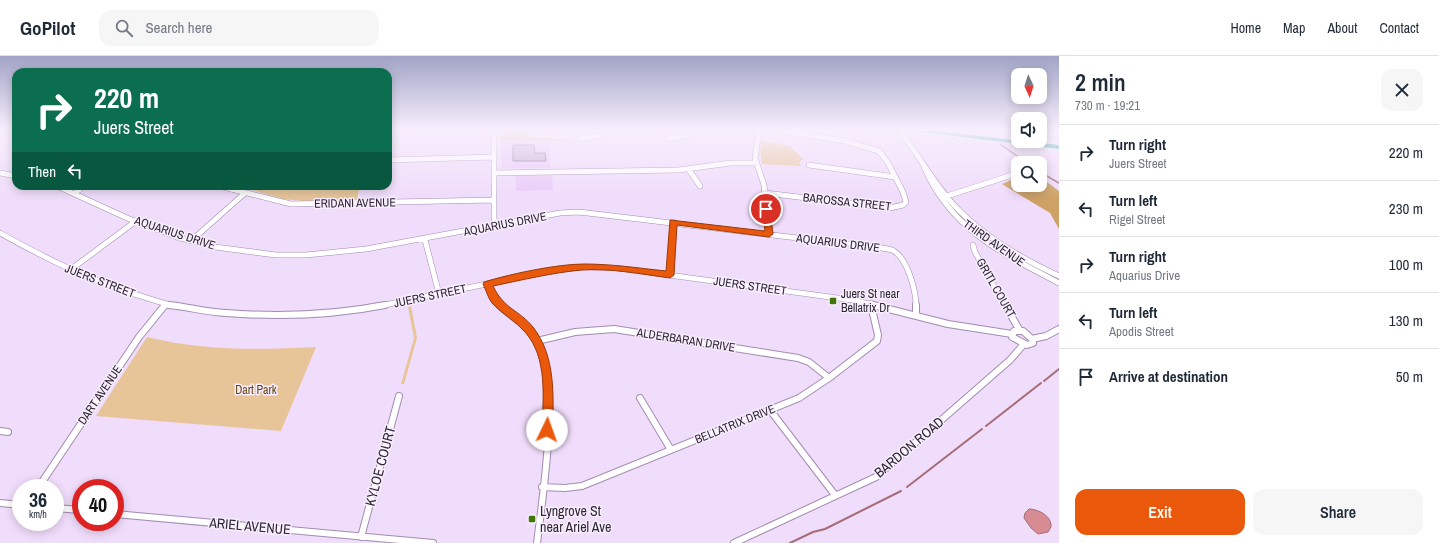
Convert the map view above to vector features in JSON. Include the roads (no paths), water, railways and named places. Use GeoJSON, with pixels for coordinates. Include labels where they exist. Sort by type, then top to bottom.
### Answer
{"type":"FeatureCollection","features":[{"type":"Feature","properties":{"kind":"street"},"geometry":{"type":"LineString","coordinates":[[494,153],[494,218],[496,226]]}},
{"type":"Feature","properties":{"kind":"street"},"geometry":{"type":"LineString","coordinates":[[754,153],[756,163],[763,181],[769,234]]}},
{"type":"Feature","properties":{"kind":"street","name":"BAROSSA STREET"},"geometry":{"type":"LineString","coordinates":[[765,193],[890,208],[903,205],[906,202],[905,196],[884,156],[879,153]]}},
{"type":"Feature","properties":{"kind":"street","name":"THIRD AVENUE"},"geometry":{"type":"LineString","coordinates":[[916,153],[947,196],[979,228],[1010,250],[1059,276]]}},
{"type":"Feature","properties":{"kind":"street","name":"THIRD AVENUE"},"geometry":{"type":"LineString","coordinates":[[916,153],[938,196],[970,229],[1003,252],[1059,283]]}},
{"type":"Feature","properties":{"kind":"street"},"geometry":{"type":"LineString","coordinates":[[392,160],[494,157]]}},
{"type":"Feature","properties":{"kind":"street"},"geometry":{"type":"LineString","coordinates":[[494,173],[689,170],[731,163],[756,163]]}},
{"type":"Feature","properties":{"kind":"street"},"geometry":{"type":"LineString","coordinates":[[809,165],[895,177]]}},
{"type":"Feature","properties":{"kind":"street"},"geometry":{"type":"LineString","coordinates":[[689,170],[700,186]]}},
{"type":"Feature","properties":{"kind":"street"},"geometry":{"type":"LineString","coordinates":[[0,173],[12,175]]}},
{"type":"Feature","properties":{"kind":"street"},"geometry":{"type":"LineString","coordinates":[[947,196],[1011,175]]}},
{"type":"Feature","properties":{"kind":"street","name":"AQUARIUS DRIVE"},"geometry":{"type":"LineString","coordinates":[[67,190],[115,214],[192,240],[242,251],[293,255],[370,250],[579,212],[882,248],[894,251],[902,259],[916,290],[916,315]]}},
{"type":"Feature","properties":{"kind":"street"},"geometry":{"type":"LineString","coordinates":[[75,193],[79,190]]}},
{"type":"Feature","properties":{"kind":"street","name":"ERIDANI AVENUE"},"geometry":{"type":"LineString","coordinates":[[234,190],[291,204],[494,200]]}},
{"type":"Feature","properties":{"kind":"street"},"geometry":{"type":"LineString","coordinates":[[192,240],[245,193]]}},
{"type":"Feature","properties":{"kind":"street"},"geometry":{"type":"LineString","coordinates":[[70,270],[136,221]]}},
{"type":"Feature","properties":{"kind":"street"},"geometry":{"type":"LineString","coordinates":[[670,275],[673,222]]}},
{"type":"Feature","properties":{"kind":"street","name":"JUERS STREET"},"geometry":{"type":"LineString","coordinates":[[0,234],[70,270],[109,286],[165,304],[226,313],[294,314],[358,310],[549,271],[582,267],[617,268],[871,303],[948,324],[1012,334]]}},
{"type":"Feature","properties":{"kind":"street"},"geometry":{"type":"LineString","coordinates":[[425,240],[439,294]]}},
{"type":"Feature","properties":{"kind":"street","name":"GRITL COURT"},"geometry":{"type":"LineString","coordinates":[[973,245],[975,252],[1020,330]]}},
{"type":"Feature","properties":{"kind":"street"},"geometry":{"type":"LineString","coordinates":[[488,284],[497,303],[520,321],[537,341],[546,368],[548,416],[537,543]]}},
{"type":"Feature","properties":{"kind":"street","name":"BELLATRIX DRIVE"},"geometry":{"type":"LineString","coordinates":[[542,486],[565,488],[582,486],[799,398],[829,378],[877,341],[878,335],[871,303]]}},
{"type":"Feature","properties":{"kind":"street","name":"DART AVENUE"},"geometry":{"type":"LineString","coordinates":[[44,479],[139,336],[165,304]]}},
{"type":"Feature","properties":{"kind":"street","name":"ALDERBARAN DRIVE"},"geometry":{"type":"LineString","coordinates":[[537,341],[576,331],[614,329],[798,358],[809,362],[829,378]]}},
{"type":"Feature","properties":{"kind":"street"},"geometry":{"type":"LineString","coordinates":[[1032,339],[1046,336],[1059,329]]}},
{"type":"Feature","properties":{"kind":"street"},"geometry":{"type":"LineString","coordinates":[[1020,330],[1032,339],[1031,344],[1023,344],[1017,341],[1012,334],[1014,331],[1020,330]]}},
{"type":"Feature","properties":{"kind":"street","name":"BARDON ROAD"},"geometry":{"type":"LineString","coordinates":[[734,543],[876,476],[1010,360],[1022,348],[1023,344]]}},
{"type":"Feature","properties":{"kind":"street","name":"KYLOE COURT"},"geometry":{"type":"LineString","coordinates":[[361,537],[399,396]]}},
{"type":"Feature","properties":{"kind":"street"},"geometry":{"type":"LineString","coordinates":[[640,398],[671,450]]}},
{"type":"Feature","properties":{"kind":"street"},"geometry":{"type":"LineString","coordinates":[[770,410],[835,495]]}},
{"type":"Feature","properties":{"kind":"street"},"geometry":{"type":"LineString","coordinates":[[0,432],[8,432]]}},
{"type":"Feature","properties":{"kind":"street"},"geometry":{"type":"LineString","coordinates":[[0,503],[12,504]]}},
{"type":"Feature","properties":{"kind":"street","name":"ARIEL AVENUE"},"geometry":{"type":"LineString","coordinates":[[124,515],[433,543]]}},
{"type":"Feature","properties":{"kind":"waterway"},"geometry":{"type":"LineString","coordinates":[[1012,153],[1017,156]]}},
{"type":"Feature","properties":{"kind":"waterway"},"geometry":{"type":"LineString","coordinates":[[1047,176],[1059,183]]}},
{"type":"Feature","properties":{"kind":"waterway"},"geometry":{"type":"LineString","coordinates":[[1044,381],[1059,369]]}},
{"type":"Feature","properties":{"kind":"waterway"},"geometry":{"type":"LineString","coordinates":[[986,426],[1041,383]]}},
{"type":"Feature","properties":{"kind":"waterway"},"geometry":{"type":"LineString","coordinates":[[907,487],[982,429]]}},
{"type":"Feature","properties":{"kind":"waterway"},"geometry":{"type":"LineString","coordinates":[[790,543],[813,532],[825,529],[901,491]]}},
{"type":"Feature","properties":{"kind":"place","name":"Juers St near Bellatrix Dr"},"geometry":{"type":"Point","coordinates":[833,301]}},
{"type":"Feature","properties":{"kind":"place","name":"Lyngrove St near Ariel Ave"},"geometry":{"type":"Point","coordinates":[532,519]}},
{"type":"Feature","properties":{"kind":"park label","name":"Dart Park"},"geometry":{"type":"Point","coordinates":[256,390]}}]}
